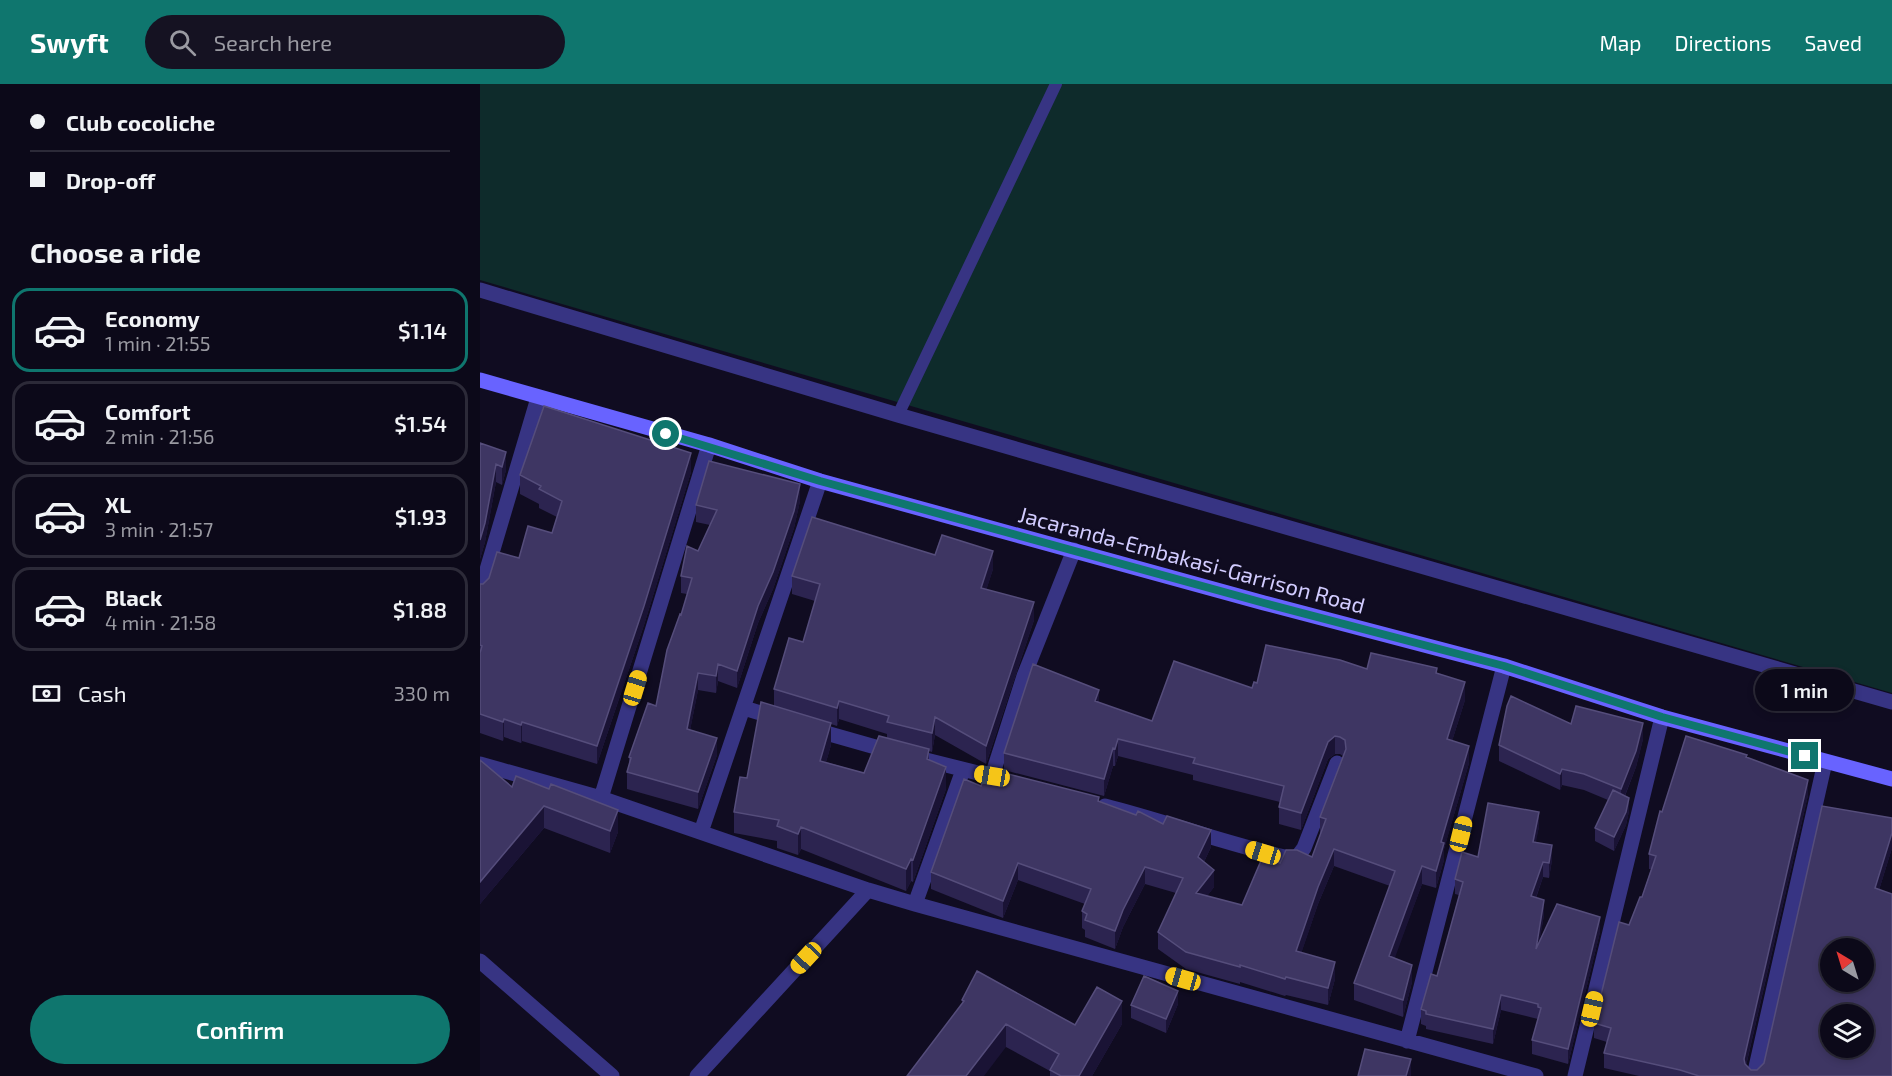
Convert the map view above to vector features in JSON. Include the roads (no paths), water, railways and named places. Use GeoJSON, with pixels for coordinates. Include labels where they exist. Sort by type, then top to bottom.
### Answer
{"type":"FeatureCollection","features":[{"type":"Feature","properties":{"kind":"street"},"geometry":{"type":"LineString","coordinates":[[480,290],[898,415],[1892,702]]}},
{"type":"Feature","properties":{"kind":"street","name":"Jacaranda-Embakasi-Garrison Road"},"geometry":{"type":"LineString","coordinates":[[480,380],[709,445],[820,481],[1264,603],[1504,666],[1662,717],[1892,779]]}},
{"type":"Feature","properties":{"kind":"street"},"geometry":{"type":"LineString","coordinates":[[480,593],[538,398]]}},
{"type":"Feature","properties":{"kind":"street"},"geometry":{"type":"LineString","coordinates":[[601,798],[709,445]]}},
{"type":"Feature","properties":{"kind":"street"},"geometry":{"type":"LineString","coordinates":[[701,832],[820,481]]}},
{"type":"Feature","properties":{"kind":"street"},"geometry":{"type":"LineString","coordinates":[[992,776],[1024,676],[1074,550]]}},
{"type":"Feature","properties":{"kind":"street"},"geometry":{"type":"LineString","coordinates":[[1407,1041],[1504,666]]}},
{"type":"Feature","properties":{"kind":"street"},"geometry":{"type":"LineString","coordinates":[[744,708],[963,771],[1024,784]]}},
{"type":"Feature","properties":{"kind":"street"},"geometry":{"type":"LineString","coordinates":[[1575,1076],[1662,717]]}},
{"type":"Feature","properties":{"kind":"street"},"geometry":{"type":"LineString","coordinates":[[1754,1076],[1825,762]]}},
{"type":"Feature","properties":{"kind":"street"},"geometry":{"type":"LineString","coordinates":[[1088,802],[1151,818],[1263,853],[1293,859],[1304,848],[1336,763]]}},
{"type":"Feature","properties":{"kind":"street"},"geometry":{"type":"LineString","coordinates":[[480,764],[601,798],[915,904],[1536,1076]]}},
{"type":"Feature","properties":{"kind":"street"},"geometry":{"type":"LineString","coordinates":[[915,904],[963,771]]}},
{"type":"Feature","properties":{"kind":"street"},"geometry":{"type":"LineString","coordinates":[[698,1076],[868,890]]}},
{"type":"Feature","properties":{"kind":"street"},"geometry":{"type":"LineString","coordinates":[[480,962],[612,1076]]}},
{"type":"Feature","properties":{"kind":"lane"},"geometry":{"type":"LineString","coordinates":[[898,415],[1056,84]]}}]}
